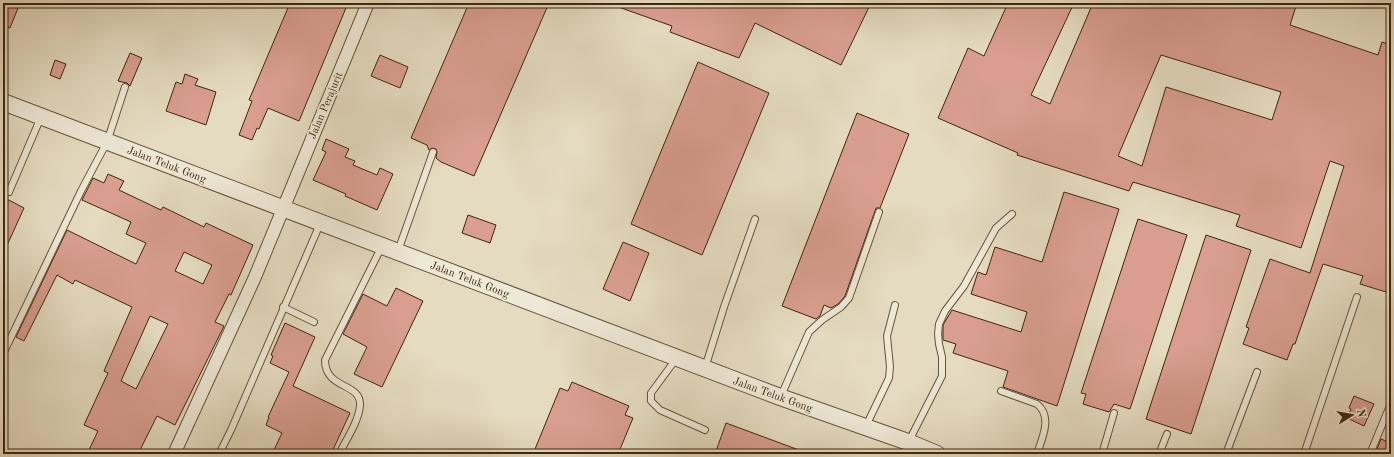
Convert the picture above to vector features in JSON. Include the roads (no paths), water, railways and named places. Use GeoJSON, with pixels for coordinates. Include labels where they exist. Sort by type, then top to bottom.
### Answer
{"type":"FeatureCollection","features":[{"type":"Feature","properties":{"kind":"street","name":"Jalan Perajurit"},"geometry":{"type":"LineString","coordinates":[[174,454],[255,277],[282,208],[368,3]]}},
{"type":"Feature","properties":{"kind":"street","name":"Jalan Teluk Gong"},"geometry":{"type":"LineString","coordinates":[[3,102],[282,208],[320,224],[398,252],[676,358],[780,397],[908,442],[931,453]]}},
{"type":"Feature","properties":{"kind":"lane"},"geometry":{"type":"LineString","coordinates":[[3,354],[81,190],[107,142],[126,88]]}},
{"type":"Feature","properties":{"kind":"lane"},"geometry":{"type":"LineString","coordinates":[[9,192],[41,117]]}},
{"type":"Feature","properties":{"kind":"lane"},"geometry":{"type":"LineString","coordinates":[[398,252],[433,152]]}},
{"type":"Feature","properties":{"kind":"lane"},"geometry":{"type":"LineString","coordinates":[[780,397],[809,332],[849,298],[879,212]]}},
{"type":"Feature","properties":{"kind":"lane"},"geometry":{"type":"LineString","coordinates":[[908,442],[942,376],[942,357],[938,334],[939,324],[945,311],[964,286],[996,228],[1012,214]]}},
{"type":"Feature","properties":{"kind":"lane"},"geometry":{"type":"LineString","coordinates":[[705,368],[724,307],[755,219]]}},
{"type":"Feature","properties":{"kind":"lane"},"geometry":{"type":"LineString","coordinates":[[219,454],[231,430],[320,224]]}},
{"type":"Feature","properties":{"kind":"lane"},"geometry":{"type":"LineString","coordinates":[[339,454],[356,419],[359,400],[356,393],[333,380],[328,374],[325,360],[382,246]]}},
{"type":"Feature","properties":{"kind":"lane"},"geometry":{"type":"LineString","coordinates":[[1304,454],[1357,297]]}},
{"type":"Feature","properties":{"kind":"lane"},"geometry":{"type":"LineString","coordinates":[[866,427],[889,378],[890,367],[887,336],[895,305]]}},
{"type":"Feature","properties":{"kind":"lane"},"geometry":{"type":"LineString","coordinates":[[283,307],[314,322]]}},
{"type":"Feature","properties":{"kind":"lane"},"geometry":{"type":"LineString","coordinates":[[676,358],[651,393],[651,401],[660,410],[705,430]]}},
{"type":"Feature","properties":{"kind":"lane"},"geometry":{"type":"LineString","coordinates":[[1226,454],[1257,372]]}},
{"type":"Feature","properties":{"kind":"lane"},"geometry":{"type":"LineString","coordinates":[[1001,391],[1037,404],[1041,408],[1046,419],[1037,454]]}},
{"type":"Feature","properties":{"kind":"lane"},"geometry":{"type":"LineString","coordinates":[[1370,454],[1389,408]]}},
{"type":"Feature","properties":{"kind":"lane"},"geometry":{"type":"LineString","coordinates":[[1102,454],[1114,413]]}},
{"type":"Feature","properties":{"kind":"lane"},"geometry":{"type":"LineString","coordinates":[[1159,454],[1167,434]]}}]}
